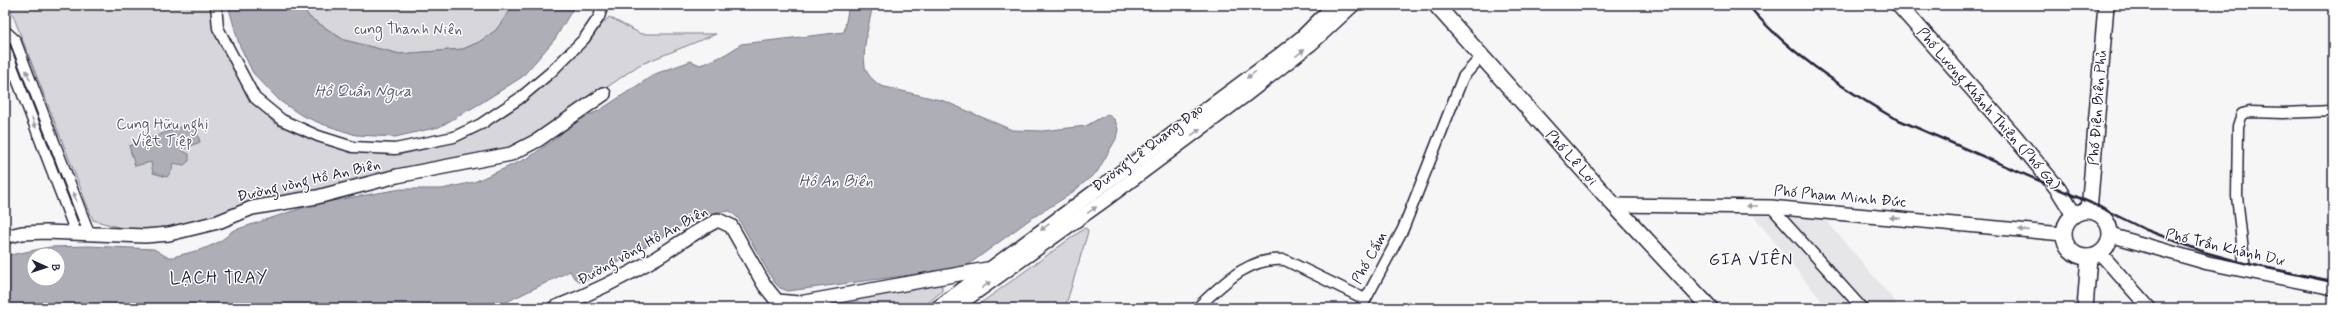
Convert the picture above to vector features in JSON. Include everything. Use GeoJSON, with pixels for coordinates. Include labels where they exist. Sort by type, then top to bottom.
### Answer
{"type":"FeatureCollection","features":[{"type":"Feature","properties":{"kind":"main road","name":"Phố Lê Lợi"},"geometry":{"type":"LineString","coordinates":[[1436,5],[1459,28],[1481,57],[1614,205],[1710,308]]}},
{"type":"Feature","properties":{"kind":"main road","name":"Phố Lương Khánh Thiện (Phố Ga)"},"geometry":{"type":"LineString","coordinates":[[1899,5],[2015,137],[2058,189],[2074,214]]}},
{"type":"Feature","properties":{"kind":"main road","name":"Phố Điện Biên Phủ"},"geometry":{"type":"LineString","coordinates":[[2089,211],[2106,5]]}},
{"type":"Feature","properties":{"kind":"main road"},"geometry":{"type":"LineString","coordinates":[[2089,211],[2097,213],[2105,220],[2110,235],[2107,245],[2094,255],[2076,255],[2067,246],[2063,234],[2065,226],[2074,214],[2089,211]]}},
{"type":"Feature","properties":{"kind":"main road"},"geometry":{"type":"LineString","coordinates":[[2085,308],[2094,255]]}},
{"type":"Feature","properties":{"kind":"street"},"geometry":{"type":"LineString","coordinates":[[216,5],[218,28],[255,98],[282,120],[318,136],[353,147],[394,149],[454,137],[481,124],[520,98],[551,72],[584,39],[598,17],[603,5]]}},
{"type":"Feature","properties":{"kind":"street","name":"Đường Lê Quang Đạo"},"geometry":{"type":"LineString","coordinates":[[937,308],[1278,56],[1302,37],[1334,5]]}},
{"type":"Feature","properties":{"kind":"street","name":"Đường Lê Quang Đạo"},"geometry":{"type":"LineString","coordinates":[[954,308],[1012,265],[1106,200],[1247,94],[1311,44],[1353,5]]}},
{"type":"Feature","properties":{"kind":"street"},"geometry":{"type":"LineString","coordinates":[[5,31],[15,40],[38,100],[55,145],[82,233]]}},
{"type":"Feature","properties":{"kind":"street"},"geometry":{"type":"LineString","coordinates":[[5,48],[44,149],[82,233]]}},
{"type":"Feature","properties":{"kind":"street","name":"Phố Cấm"},"geometry":{"type":"LineString","coordinates":[[1197,308],[1216,288],[1241,271],[1273,259],[1285,260],[1363,304],[1403,229],[1463,77],[1481,57]]}},
{"type":"Feature","properties":{"kind":"street","name":"Đường vòng Hồ An Biên"},"geometry":{"type":"LineString","coordinates":[[5,237],[22,233],[82,233],[145,236],[186,231],[218,222],[252,208],[317,197],[397,176],[510,154],[538,140],[604,94]]}},
{"type":"Feature","properties":{"kind":"street"},"geometry":{"type":"LineString","coordinates":[[27,104],[38,100]]}},
{"type":"Feature","properties":{"kind":"street"},"geometry":{"type":"LineString","coordinates":[[2245,270],[2237,196],[2238,126],[2242,114],[2250,112],[2283,114],[2333,111]]}},
{"type":"Feature","properties":{"kind":"street"},"geometry":{"type":"LineString","coordinates":[[44,149],[55,145]]}},
{"type":"Feature","properties":{"kind":"street","name":"Phố Phạm Minh Đức"},"geometry":{"type":"LineString","coordinates":[[1614,205],[1771,207],[2063,234]]}},
{"type":"Feature","properties":{"kind":"street"},"geometry":{"type":"LineString","coordinates":[[1771,207],[1862,308]]}},
{"type":"Feature","properties":{"kind":"street","name":"Đường vòng Hồ An Biên"},"geometry":{"type":"LineString","coordinates":[[554,308],[610,285],[656,258],[696,231],[718,220],[731,226],[765,286],[778,304],[799,302],[1012,265]]}},
{"type":"Feature","properties":{"kind":"street","name":"Phố Trần Khánh Dư"},"geometry":{"type":"LineString","coordinates":[[2110,235],[2208,262],[2333,288]]}},
{"type":"Feature","properties":{"kind":"street"},"geometry":{"type":"LineString","coordinates":[[2094,255],[2149,308]]}},
{"type":"Feature","properties":{"kind":"shaded area"},"geometry":{"type":"Polygon","coordinates":[[[1753,215],[1825,219],[1894,300],[1898,308],[1827,308],[1753,215]]]}},
{"type":"Feature","properties":{"kind":"green space","name":"Cung Hữu nghị Việt Tiệp"},"geometry":{"type":"Polygon","coordinates":[[[9,5],[213,5],[251,100],[274,123],[345,150],[399,155],[447,144],[483,128],[522,104],[553,78],[609,17],[641,34],[716,34],[639,65],[511,154],[165,232],[135,232],[93,220],[9,5]]]}},
{"type":"Feature","properties":{"kind":"green space","name":"cung Thanh Niên"},"geometry":{"type":"Polygon","coordinates":[[[302,5],[514,5],[496,30],[479,42],[463,49],[400,54],[344,40],[309,17],[302,5]]]}},
{"type":"Feature","properties":{"kind":"green space"},"geometry":{"type":"Polygon","coordinates":[[[1085,228],[1088,230],[1087,235],[1065,308],[974,308],[1085,228]]]}},
{"type":"Feature","properties":{"kind":"green space"},"geometry":{"type":"Polygon","coordinates":[[[936,283],[942,286],[942,291],[929,302],[917,308],[809,308],[936,283]]]}},
{"type":"Feature","properties":{"kind":"water","name":"Hồ Quần Ngựa"},"geometry":{"type":"Polygon","coordinates":[[[228,5],[302,5],[309,17],[344,40],[400,54],[463,49],[479,42],[496,30],[514,5],[575,5],[555,39],[522,77],[439,127],[395,137],[356,135],[322,124],[301,115],[280,101],[253,73],[239,44],[228,5]]]}},
{"type":"Feature","properties":{"kind":"water","name":"Hồ An Biên"},"geometry":{"type":"Polygon","coordinates":[[[849,5],[873,5],[865,44],[864,60],[867,73],[881,86],[944,101],[1012,130],[1042,131],[1086,126],[1107,114],[1115,120],[1118,129],[1116,139],[1097,172],[1069,195],[1029,220],[968,265],[956,269],[788,291],[780,288],[774,282],[738,218],[730,211],[701,214],[590,279],[581,282],[574,278],[570,271],[494,308],[5,308],[5,256],[26,252],[26,287],[66,287],[66,247],[50,247],[89,246],[154,249],[167,257],[173,257],[197,251],[212,245],[226,237],[232,231],[314,204],[401,189],[442,189],[474,182],[528,158],[558,137],[572,123],[600,110],[655,74],[691,61],[700,65],[706,63],[726,54],[741,44],[844,32],[849,5]]]}},
{"type":"Feature","properties":{"kind":"water"},"geometry":{"type":"Polygon","coordinates":[[[194,122],[200,142],[181,150],[189,154],[189,161],[184,165],[173,163],[172,170],[167,177],[153,173],[151,162],[135,166],[129,146],[194,122]]]}},
{"type":"Feature","properties":{"kind":"railway"},"geometry":{"type":"LineString","coordinates":[[1748,5],[1779,38],[1797,53],[1834,81],[1892,117],[2091,203],[2144,229],[2204,252],[2244,263],[2333,282]]}},
{"type":"Feature","properties":{"kind":"district","name":"GIA VIÊN"},"geometry":{"type":"Point","coordinates":[1751,260]}},
{"type":"Feature","properties":{"kind":"district","name":"LẠCH TRAY"},"geometry":{"type":"Point","coordinates":[219,278]}}]}
